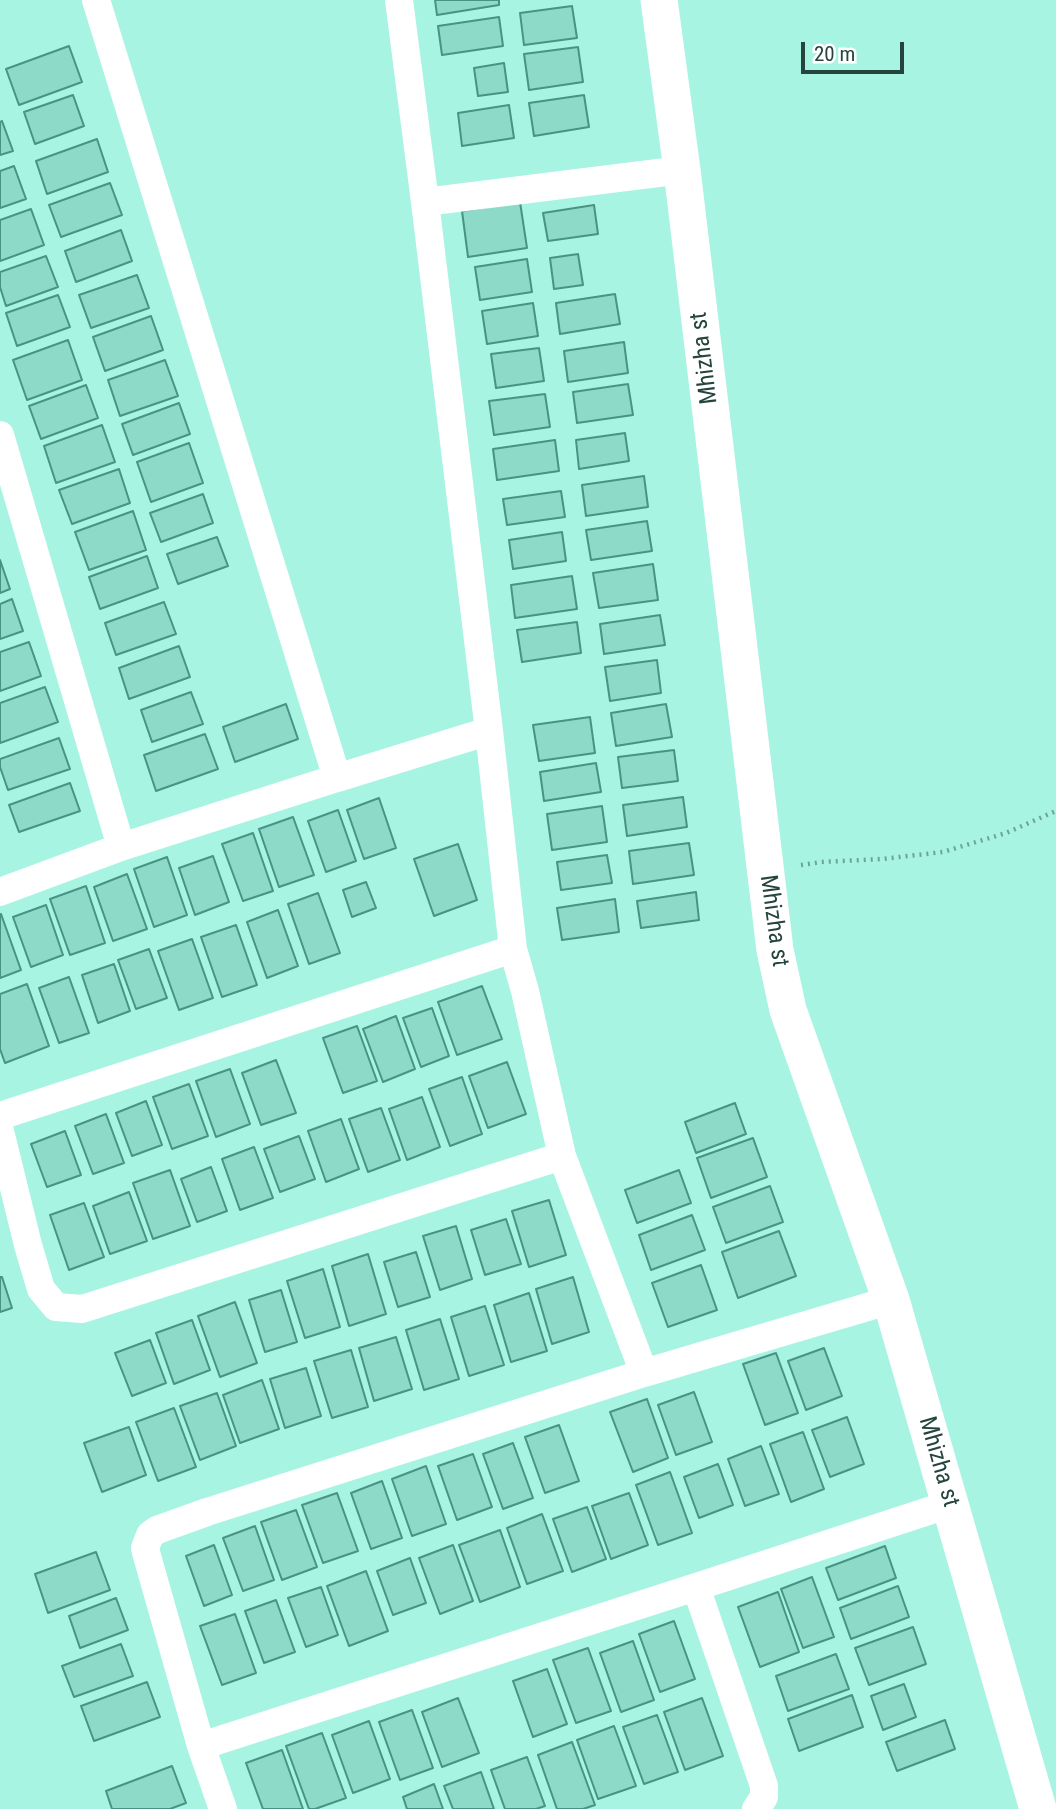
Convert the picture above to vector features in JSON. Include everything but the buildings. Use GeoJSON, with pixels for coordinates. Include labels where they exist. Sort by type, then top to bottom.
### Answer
{"type":"FeatureCollection","features":[{"type":"Feature","properties":{"kind":"street"},"geometry":{"type":"LineString","coordinates":[[96,0],[337,778]]}},
{"type":"Feature","properties":{"kind":"street"},"geometry":{"type":"LineString","coordinates":[[399,0],[489,731],[513,949],[562,1156],[644,1373]]}},
{"type":"Feature","properties":{"kind":"street","name":"Mhizha st"},"geometry":{"type":"LineString","coordinates":[[659,0],[682,170],[775,950],[788,1010],[891,1300],[1038,1809]]}},
{"type":"Feature","properties":{"kind":"street"},"geometry":{"type":"LineString","coordinates":[[425,202],[682,170]]}},
{"type":"Feature","properties":{"kind":"street"},"geometry":{"type":"LineString","coordinates":[[0,435],[121,847]]}},
{"type":"Feature","properties":{"kind":"street"},"geometry":{"type":"LineString","coordinates":[[0,892],[121,847],[489,731]]}},
{"type":"Feature","properties":{"kind":"street"},"geometry":{"type":"LineString","coordinates":[[0,1116],[513,949]]}},
{"type":"Feature","properties":{"kind":"street"},"geometry":{"type":"LineString","coordinates":[[0,1131],[41,1289],[56,1307],[82,1309],[562,1156]]}},
{"type":"Feature","properties":{"kind":"street"},"geometry":{"type":"LineString","coordinates":[[223,1809],[201,1746],[147,1556],[145,1548],[150,1535],[207,1512],[644,1373],[891,1300]]}},
{"type":"Feature","properties":{"kind":"street"},"geometry":{"type":"LineString","coordinates":[[201,1746],[950,1504]]}},
{"type":"Feature","properties":{"kind":"street"},"geometry":{"type":"LineString","coordinates":[[696,1587],[764,1786],[764,1797],[756,1809]]}},
{"type":"Feature","properties":{"kind":"path"},"geometry":{"type":"LineString","coordinates":[[766,871],[821,862],[943,852],[1006,833],[1056,811]]}}]}
